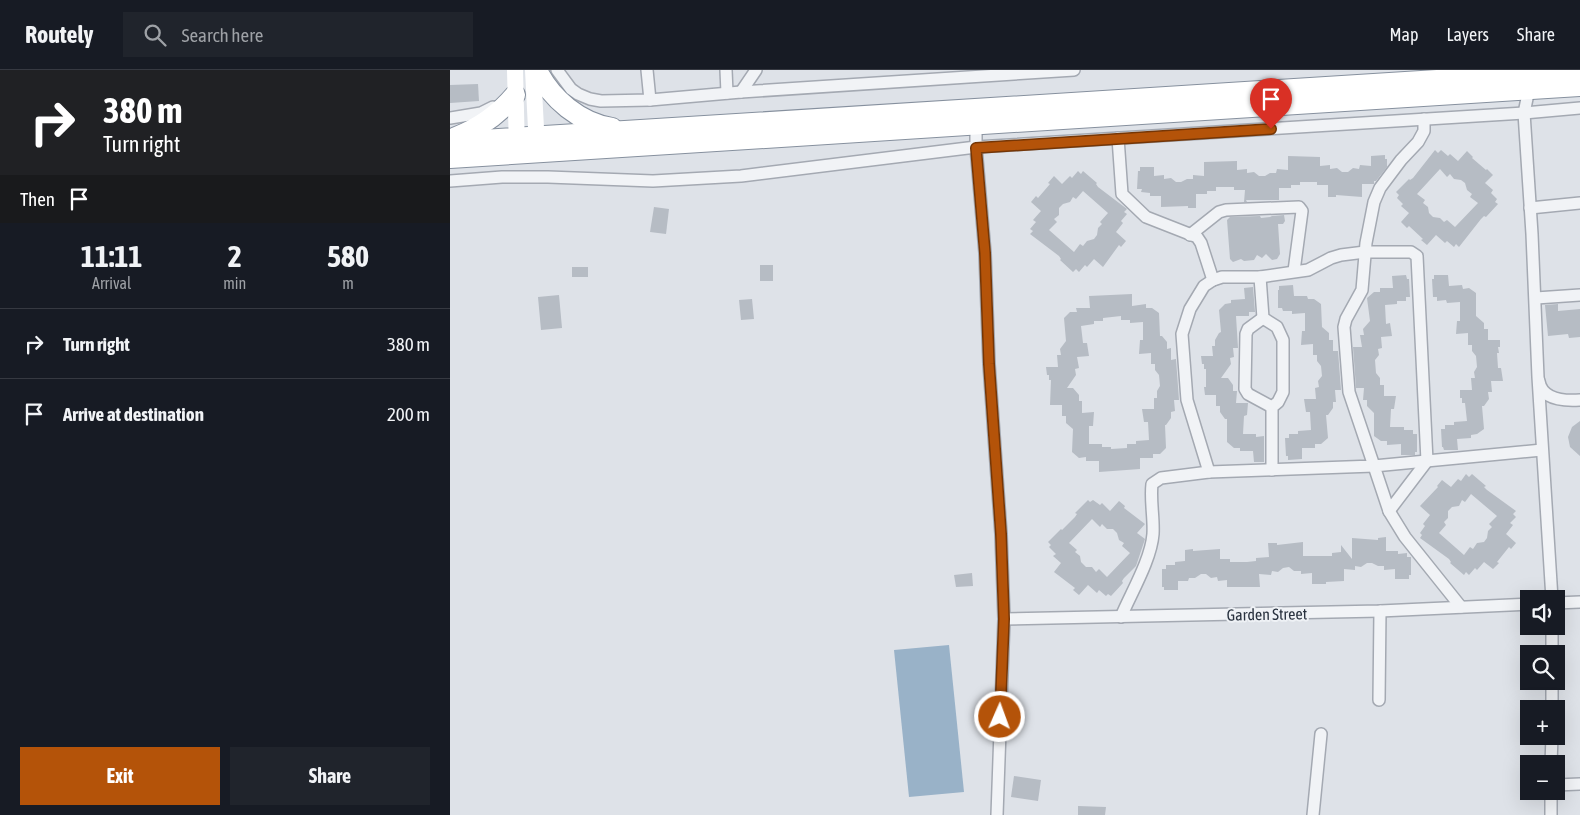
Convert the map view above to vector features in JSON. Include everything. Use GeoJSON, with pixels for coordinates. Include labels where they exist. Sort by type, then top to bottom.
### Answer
{"type":"FeatureCollection","features":[{"type":"Feature","properties":{"kind":"highway"},"geometry":{"type":"LineString","coordinates":[[537,70],[554,95],[569,109],[587,120],[606,127],[626,131]]}},
{"type":"Feature","properties":{"kind":"highway"},"geometry":{"type":"LineString","coordinates":[[450,158],[626,131],[1580,71]]}},
{"type":"Feature","properties":{"kind":"highway"},"geometry":{"type":"LineString","coordinates":[[450,140],[479,127],[492,118],[515,83]]}},
{"type":"Feature","properties":{"kind":"highway"},"geometry":{"type":"LineString","coordinates":[[450,140],[527,145],[976,124],[1580,86]]}},
{"type":"Feature","properties":{"kind":"main road"},"geometry":{"type":"LineString","coordinates":[[527,145],[533,70]]}},
{"type":"Feature","properties":{"kind":"main road"},"geometry":{"type":"LineString","coordinates":[[515,83],[527,145]]}},
{"type":"Feature","properties":{"kind":"street"},"geometry":{"type":"LineString","coordinates":[[557,70],[571,89],[590,100],[650,100],[900,76],[1074,70]]}},
{"type":"Feature","properties":{"kind":"street"},"geometry":{"type":"LineString","coordinates":[[647,70],[650,100]]}},
{"type":"Feature","properties":{"kind":"street"},"geometry":{"type":"LineString","coordinates":[[726,70],[726,93]]}},
{"type":"Feature","properties":{"kind":"street"},"geometry":{"type":"LineString","coordinates":[[741,92],[756,70]]}},
{"type":"Feature","properties":{"kind":"street"},"geometry":{"type":"LineString","coordinates":[[450,118],[490,110],[508,95],[515,83]]}},
{"type":"Feature","properties":{"kind":"street"},"geometry":{"type":"LineString","coordinates":[[1529,89],[1524,113],[1551,590]]}},
{"type":"Feature","properties":{"kind":"street"},"geometry":{"type":"LineString","coordinates":[[450,181],[529,177],[654,181],[731,176],[976,148],[1580,108]]}},
{"type":"Feature","properties":{"kind":"street"},"geometry":{"type":"LineString","coordinates":[[1424,119],[1424,131],[1418,142],[1401,160],[1380,188],[1371,212],[1362,290],[1346,318],[1344,342],[1349,392],[1389,511],[1405,537],[1461,607]]}},
{"type":"Feature","properties":{"kind":"street"},"geometry":{"type":"LineString","coordinates":[[976,124],[976,148],[985,253],[989,364],[1001,534],[1004,619],[997,815]]}},
{"type":"Feature","properties":{"kind":"street"},"geometry":{"type":"LineString","coordinates":[[1118,138],[1122,194],[1146,217],[1197,237],[1201,243],[1213,280]]}},
{"type":"Feature","properties":{"kind":"street"},"geometry":{"type":"LineString","coordinates":[[1530,208],[1580,204]]}},
{"type":"Feature","properties":{"kind":"street"},"geometry":{"type":"LineString","coordinates":[[1190,235],[1219,212],[1226,210],[1299,207],[1302,211],[1294,271]]}},
{"type":"Feature","properties":{"kind":"street"},"geometry":{"type":"LineString","coordinates":[[1209,472],[1187,400],[1182,334],[1190,309],[1204,286],[1213,280],[1222,278],[1260,277],[1308,270],[1331,258],[1365,252],[1411,252],[1417,256],[1427,461],[1389,511]]}},
{"type":"Feature","properties":{"kind":"street"},"geometry":{"type":"LineString","coordinates":[[1260,277],[1263,318]]}},
{"type":"Feature","properties":{"kind":"street"},"geometry":{"type":"LineString","coordinates":[[1536,298],[1580,295]]}},
{"type":"Feature","properties":{"kind":"street"},"geometry":{"type":"LineString","coordinates":[[1263,318],[1248,329],[1246,334],[1245,389],[1248,394],[1272,407]]}},
{"type":"Feature","properties":{"kind":"street"},"geometry":{"type":"LineString","coordinates":[[1263,318],[1277,327],[1283,340],[1283,392],[1278,402],[1272,407]]}},
{"type":"Feature","properties":{"kind":"street"},"geometry":{"type":"LineString","coordinates":[[1538,377],[1539,385],[1545,393],[1553,398],[1562,401],[1580,400]]}},
{"type":"Feature","properties":{"kind":"street"},"geometry":{"type":"LineString","coordinates":[[1272,407],[1272,470]]}},
{"type":"Feature","properties":{"kind":"street"},"geometry":{"type":"LineString","coordinates":[[1121,617],[1142,570],[1153,536],[1152,484],[1161,478],[1209,472],[1374,466],[1542,450]]}},
{"type":"Feature","properties":{"kind":"street"},"geometry":{"type":"LineString","coordinates":[[1565,603],[1580,602]]}},
{"type":"Feature","properties":{"kind":"street","name":"Garden Street"},"geometry":{"type":"LineString","coordinates":[[1004,619],[1380,611],[1520,604]]}},
{"type":"Feature","properties":{"kind":"street"},"geometry":{"type":"LineString","coordinates":[[1378,700],[1380,611]]}},
{"type":"Feature","properties":{"kind":"street"},"geometry":{"type":"LineString","coordinates":[[1312,815],[1321,734]]}},
{"type":"Feature","properties":{"kind":"street"},"geometry":{"type":"LineString","coordinates":[[1565,785],[1580,784]]}},
{"type":"Feature","properties":{"kind":"street"},"geometry":{"type":"LineString","coordinates":[[1551,800],[1551,815]]}},
{"type":"Feature","properties":{"kind":"water"},"geometry":{"type":"Polygon","coordinates":[[[949,645],[964,792],[909,797],[894,650],[949,645]]]}},
{"type":"Feature","properties":{"kind":"building"},"geometry":{"type":"Polygon","coordinates":[[[478,84],[479,101],[450,103],[450,85],[478,84]]]}},
{"type":"Feature","properties":{"kind":"building"},"geometry":{"type":"Polygon","coordinates":[[[1435,150],[1438,153],[1441,150],[1448,156],[1450,154],[1458,161],[1467,151],[1472,158],[1493,175],[1485,183],[1493,190],[1491,193],[1497,199],[1495,202],[1498,204],[1486,217],[1484,216],[1481,219],[1459,247],[1456,244],[1454,247],[1447,241],[1445,243],[1436,235],[1427,245],[1409,226],[1407,228],[1401,222],[1409,213],[1401,206],[1403,204],[1397,198],[1399,195],[1396,192],[1409,179],[1413,178],[1435,150]],[[1440,169],[1417,194],[1425,200],[1423,203],[1428,207],[1429,213],[1433,217],[1440,218],[1444,222],[1447,220],[1455,227],[1478,203],[1470,197],[1472,194],[1467,190],[1465,183],[1454,179],[1450,174],[1447,177],[1440,169]]]}},
{"type":"Feature","properties":{"kind":"building"},"geometry":{"type":"Polygon","coordinates":[[[1385,155],[1387,167],[1374,181],[1374,184],[1362,184],[1362,197],[1336,195],[1336,197],[1328,197],[1328,185],[1317,185],[1317,182],[1300,182],[1300,185],[1291,185],[1291,188],[1279,188],[1279,200],[1246,200],[1247,202],[1244,202],[1245,190],[1234,190],[1234,187],[1216,187],[1216,191],[1207,191],[1207,194],[1196,194],[1196,208],[1188,208],[1188,206],[1161,207],[1161,196],[1150,196],[1150,193],[1141,192],[1142,189],[1137,189],[1140,167],[1154,167],[1154,176],[1164,175],[1164,179],[1171,178],[1176,182],[1181,182],[1193,179],[1193,175],[1204,176],[1204,162],[1237,161],[1237,170],[1247,169],[1247,173],[1254,172],[1259,176],[1265,176],[1270,173],[1276,173],[1277,169],[1288,170],[1288,156],[1320,157],[1320,166],[1330,165],[1330,169],[1337,168],[1342,172],[1348,172],[1353,168],[1359,169],[1360,165],[1371,166],[1371,156],[1385,155]]]}},
{"type":"Feature","properties":{"kind":"building"},"geometry":{"type":"Polygon","coordinates":[[[1078,171],[1081,174],[1083,171],[1097,183],[1098,187],[1127,209],[1124,212],[1127,214],[1121,221],[1123,223],[1116,232],[1126,241],[1121,247],[1119,245],[1103,267],[1094,259],[1079,272],[1076,269],[1073,272],[1060,260],[1059,256],[1030,234],[1033,231],[1030,229],[1036,222],[1033,220],[1041,211],[1031,202],[1036,196],[1038,198],[1054,176],[1062,184],[1070,176],[1072,178],[1078,171]],[[1083,191],[1076,199],[1073,197],[1070,202],[1063,204],[1059,208],[1059,215],[1054,219],[1057,222],[1049,230],[1074,252],[1080,244],[1083,246],[1087,241],[1094,239],[1098,228],[1102,224],[1100,222],[1108,213],[1083,191]]]}},
{"type":"Feature","properties":{"kind":"building"},"geometry":{"type":"Polygon","coordinates":[[[654,207],[669,209],[666,234],[650,232],[654,207]]]}},
{"type":"Feature","properties":{"kind":"building"},"geometry":{"type":"Polygon","coordinates":[[[1284,215],[1285,221],[1283,224],[1278,224],[1280,254],[1277,259],[1272,260],[1266,254],[1262,258],[1257,255],[1254,260],[1244,261],[1241,259],[1233,262],[1230,259],[1227,220],[1230,217],[1260,216],[1261,218],[1284,215]]]}},
{"type":"Feature","properties":{"kind":"building"},"geometry":{"type":"Polygon","coordinates":[[[760,265],[773,265],[773,281],[760,281],[760,265]]]}},
{"type":"Feature","properties":{"kind":"building"},"geometry":{"type":"Polygon","coordinates":[[[572,267],[588,267],[588,277],[572,277],[572,267]]]}},
{"type":"Feature","properties":{"kind":"building"},"geometry":{"type":"Polygon","coordinates":[[[1406,275],[1407,279],[1409,279],[1410,297],[1406,297],[1406,301],[1397,301],[1397,304],[1385,305],[1386,324],[1390,323],[1392,336],[1381,337],[1382,348],[1378,349],[1379,355],[1375,360],[1376,373],[1380,378],[1380,385],[1384,385],[1384,396],[1396,396],[1394,409],[1391,409],[1390,427],[1404,427],[1404,430],[1413,430],[1413,434],[1417,434],[1417,452],[1415,452],[1415,455],[1401,455],[1401,444],[1387,445],[1387,441],[1381,441],[1374,436],[1374,413],[1367,406],[1367,400],[1363,400],[1364,388],[1356,388],[1353,347],[1362,347],[1360,335],[1364,335],[1363,329],[1370,321],[1367,298],[1374,292],[1380,292],[1380,288],[1393,288],[1392,276],[1406,275]]]}},
{"type":"Feature","properties":{"kind":"building"},"geometry":{"type":"Polygon","coordinates":[[[1434,275],[1448,275],[1449,286],[1462,285],[1463,289],[1469,288],[1476,293],[1476,316],[1484,323],[1484,329],[1488,329],[1488,340],[1500,340],[1499,353],[1497,353],[1498,368],[1501,368],[1503,381],[1491,381],[1492,392],[1488,392],[1489,399],[1482,406],[1484,429],[1477,434],[1471,435],[1471,438],[1457,439],[1458,450],[1444,450],[1442,447],[1441,429],[1445,429],[1445,425],[1454,425],[1454,422],[1467,421],[1465,403],[1462,403],[1462,398],[1460,398],[1460,390],[1472,390],[1471,378],[1475,378],[1476,356],[1472,351],[1472,345],[1468,345],[1468,333],[1456,334],[1457,321],[1460,321],[1460,302],[1447,303],[1446,300],[1437,301],[1437,297],[1433,297],[1432,279],[1434,279],[1434,275]]]}},
{"type":"Feature","properties":{"kind":"building"},"geometry":{"type":"Polygon","coordinates":[[[1293,285],[1294,296],[1307,296],[1308,299],[1314,299],[1321,304],[1322,327],[1329,333],[1329,340],[1333,340],[1333,351],[1338,351],[1341,390],[1335,390],[1336,402],[1333,402],[1333,408],[1326,415],[1328,438],[1321,444],[1315,444],[1315,448],[1302,448],[1302,459],[1288,460],[1285,438],[1289,438],[1289,434],[1298,434],[1298,431],[1311,430],[1310,412],[1306,412],[1304,399],[1316,399],[1315,388],[1319,387],[1318,381],[1322,376],[1317,355],[1313,355],[1313,344],[1301,345],[1302,331],[1305,331],[1305,313],[1292,314],[1292,311],[1283,311],[1282,308],[1278,308],[1279,286],[1293,285]]]}},
{"type":"Feature","properties":{"kind":"building"},"geometry":{"type":"Polygon","coordinates":[[[1253,287],[1255,312],[1249,312],[1249,316],[1236,316],[1238,348],[1233,348],[1234,357],[1230,358],[1231,364],[1221,378],[1228,378],[1233,385],[1233,391],[1237,391],[1236,403],[1248,403],[1247,415],[1244,416],[1243,434],[1256,434],[1256,437],[1264,436],[1264,462],[1254,462],[1253,451],[1240,451],[1240,448],[1234,448],[1227,442],[1227,419],[1220,412],[1220,406],[1216,406],[1216,395],[1205,395],[1206,369],[1204,369],[1204,364],[1202,364],[1201,356],[1213,356],[1212,346],[1215,346],[1215,340],[1221,332],[1219,310],[1225,304],[1231,303],[1231,300],[1245,299],[1244,288],[1253,287]]]}},
{"type":"Feature","properties":{"kind":"building"},"geometry":{"type":"Polygon","coordinates":[[[1132,294],[1132,306],[1146,304],[1146,308],[1152,308],[1159,313],[1160,336],[1167,342],[1167,349],[1171,348],[1171,360],[1176,359],[1179,400],[1174,400],[1175,411],[1171,412],[1171,418],[1165,425],[1166,448],[1160,454],[1153,454],[1153,458],[1140,458],[1140,469],[1099,472],[1099,461],[1086,461],[1086,457],[1079,458],[1072,452],[1073,429],[1066,423],[1066,416],[1062,416],[1062,405],[1050,405],[1051,380],[1049,380],[1049,375],[1047,375],[1046,367],[1058,367],[1057,355],[1061,355],[1060,349],[1066,341],[1064,318],[1070,312],[1077,312],[1076,308],[1090,308],[1089,296],[1132,294]],[[1121,316],[1103,318],[1103,321],[1094,321],[1094,324],[1081,326],[1083,343],[1087,343],[1089,356],[1077,357],[1079,368],[1075,369],[1076,375],[1067,388],[1073,388],[1079,395],[1079,401],[1082,401],[1082,413],[1094,412],[1093,426],[1089,426],[1089,444],[1102,444],[1102,447],[1111,447],[1111,449],[1127,448],[1127,444],[1136,444],[1136,441],[1149,440],[1148,422],[1144,422],[1142,409],[1154,409],[1154,398],[1157,398],[1157,391],[1160,386],[1155,364],[1151,364],[1151,353],[1139,354],[1140,340],[1143,340],[1143,322],[1130,323],[1130,320],[1121,320],[1121,316]]]}},
{"type":"Feature","properties":{"kind":"building"},"geometry":{"type":"Polygon","coordinates":[[[559,295],[562,328],[541,330],[538,297],[559,295]]]}},
{"type":"Feature","properties":{"kind":"building"},"geometry":{"type":"Polygon","coordinates":[[[752,299],[754,319],[741,320],[739,300],[752,299]]]}},
{"type":"Feature","properties":{"kind":"building"},"geometry":{"type":"Polygon","coordinates":[[[1558,304],[1558,311],[1580,309],[1580,337],[1569,338],[1568,334],[1548,336],[1545,305],[1558,304]]]}},
{"type":"Feature","properties":{"kind":"building"},"geometry":{"type":"Polygon","coordinates":[[[1580,421],[1580,456],[1570,447],[1568,437],[1572,427],[1580,421]]]}},
{"type":"Feature","properties":{"kind":"building"},"geometry":{"type":"Polygon","coordinates":[[[1466,474],[1469,477],[1472,474],[1486,486],[1484,487],[1487,490],[1516,511],[1513,514],[1516,517],[1510,523],[1513,525],[1506,534],[1516,543],[1511,549],[1509,547],[1493,569],[1484,562],[1469,575],[1466,572],[1464,575],[1450,563],[1449,559],[1420,538],[1422,535],[1420,533],[1425,526],[1423,524],[1430,515],[1420,506],[1442,480],[1451,487],[1458,479],[1461,481],[1466,474]],[[1471,494],[1465,502],[1462,500],[1459,506],[1452,507],[1448,511],[1448,518],[1444,522],[1446,525],[1439,533],[1464,555],[1470,547],[1473,549],[1477,543],[1484,542],[1488,531],[1492,527],[1489,524],[1497,516],[1471,494]]]}},
{"type":"Feature","properties":{"kind":"building"},"geometry":{"type":"Polygon","coordinates":[[[1088,500],[1090,502],[1093,500],[1100,505],[1102,503],[1110,511],[1119,501],[1125,506],[1124,508],[1145,524],[1137,533],[1145,539],[1136,566],[1124,578],[1123,583],[1111,596],[1108,594],[1106,596],[1099,590],[1097,593],[1088,585],[1079,595],[1073,590],[1075,588],[1054,572],[1061,563],[1053,556],[1056,554],[1049,547],[1051,545],[1048,542],[1075,517],[1077,514],[1075,513],[1088,500]],[[1092,519],[1069,543],[1077,550],[1075,552],[1080,556],[1081,562],[1086,567],[1092,567],[1096,572],[1099,569],[1107,577],[1130,553],[1122,546],[1124,543],[1119,540],[1117,533],[1113,529],[1107,529],[1102,524],[1100,527],[1092,519]]]}},
{"type":"Feature","properties":{"kind":"building"},"geometry":{"type":"Polygon","coordinates":[[[1386,537],[1386,551],[1398,551],[1398,554],[1407,553],[1407,557],[1411,557],[1411,575],[1409,575],[1409,579],[1395,579],[1395,569],[1384,570],[1384,566],[1367,563],[1361,567],[1355,566],[1355,570],[1344,569],[1344,581],[1326,582],[1326,584],[1312,584],[1312,573],[1301,574],[1301,571],[1294,571],[1289,567],[1283,568],[1278,572],[1272,571],[1271,575],[1259,574],[1260,587],[1227,587],[1227,580],[1218,581],[1217,577],[1211,578],[1206,574],[1201,574],[1195,578],[1189,578],[1188,581],[1178,581],[1178,590],[1164,590],[1164,587],[1162,587],[1162,569],[1166,569],[1166,565],[1175,565],[1175,562],[1185,561],[1185,550],[1220,549],[1220,559],[1230,559],[1230,562],[1247,562],[1256,561],[1256,558],[1269,557],[1268,543],[1277,543],[1277,545],[1303,542],[1303,556],[1332,556],[1332,553],[1341,552],[1341,545],[1352,559],[1352,538],[1378,540],[1378,538],[1386,537]]]}},
{"type":"Feature","properties":{"kind":"building"},"geometry":{"type":"Polygon","coordinates":[[[972,573],[973,586],[956,587],[954,575],[972,573]]]}},
{"type":"Feature","properties":{"kind":"building"},"geometry":{"type":"Polygon","coordinates":[[[1014,776],[1041,780],[1038,801],[1011,797],[1014,776]]]}},
{"type":"Feature","properties":{"kind":"building"},"geometry":{"type":"Polygon","coordinates":[[[1078,806],[1106,807],[1105,815],[1078,815],[1078,806]]]}},
{"type":"Feature","properties":{"kind":"route"},"geometry":{"type":"LineString","coordinates":[[1000,717],[1004,619],[1001,534],[989,364],[985,253],[976,148],[1271,129]]}}]}
